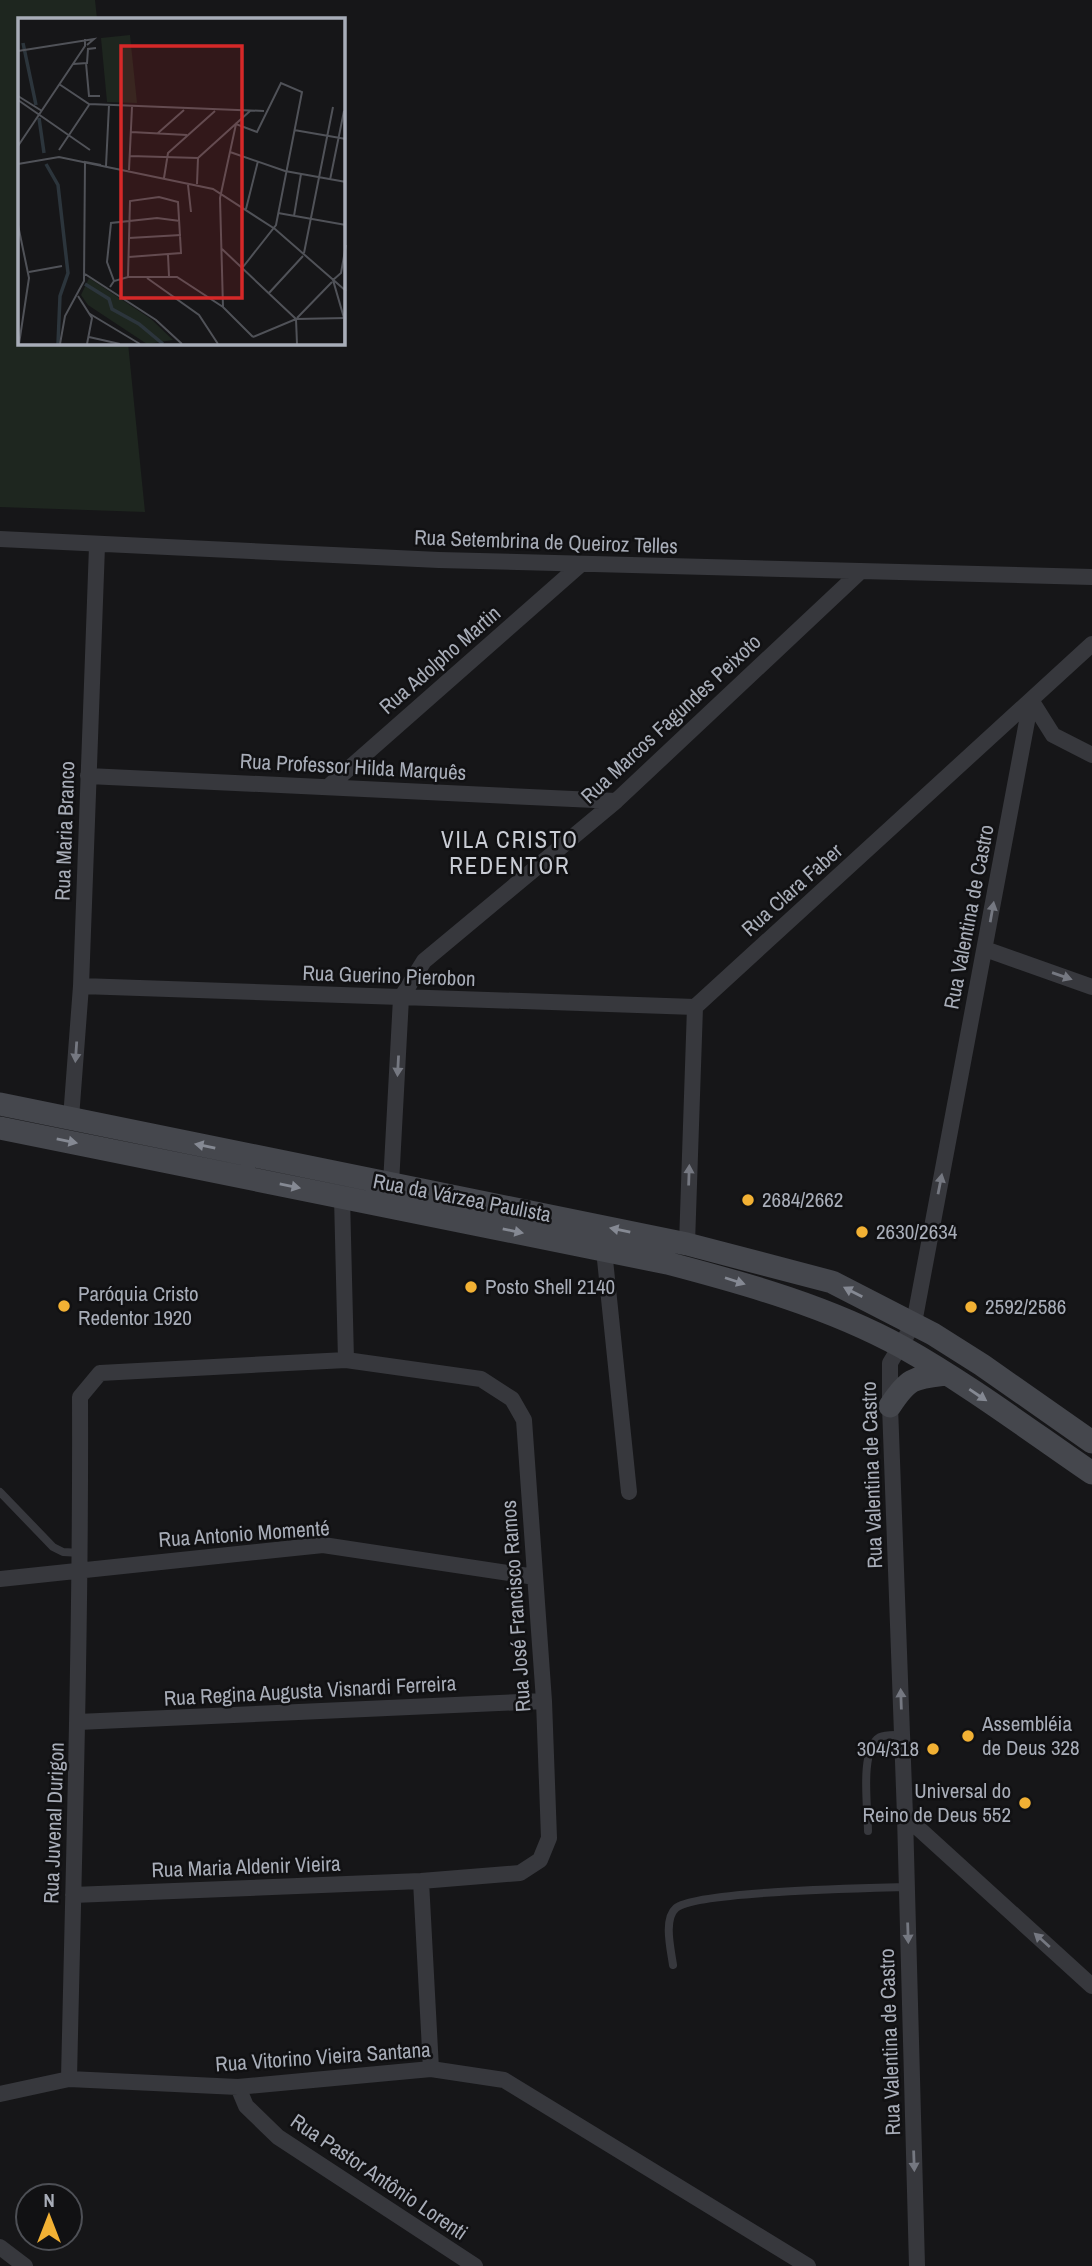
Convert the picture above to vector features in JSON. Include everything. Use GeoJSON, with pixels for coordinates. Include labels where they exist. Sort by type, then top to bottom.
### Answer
{"type":"FeatureCollection","features":[{"type":"Feature","properties":{"kind":"main road","name":"Rua da Várzea Paulista"},"geometry":{"type":"LineString","coordinates":[[0,1104],[687,1244],[832,1282],[914,1323],[982,1365],[1092,1442]]}},
{"type":"Feature","properties":{"kind":"main road","name":"Rua da Várzea Paulista"},"geometry":{"type":"LineString","coordinates":[[0,1128],[667,1262],[726,1278],[822,1310],[900,1346],[947,1374],[1092,1473]]}},
{"type":"Feature","properties":{"kind":"main road"},"geometry":{"type":"LineString","coordinates":[[890,1406],[902,1387],[912,1380],[947,1374]]}},
{"type":"Feature","properties":{"kind":"street","name":"Rua Setembrina de Queiroz Telles"},"geometry":{"type":"LineString","coordinates":[[0,539],[97,546],[580,565],[1092,577]]}},
{"type":"Feature","properties":{"kind":"street","name":"Rua Maria Branco"},"geometry":{"type":"LineString","coordinates":[[71,1118],[81,986],[97,546]]}},
{"type":"Feature","properties":{"kind":"street","name":"Rua Adolpho Martin"},"geometry":{"type":"LineString","coordinates":[[329,786],[580,565]]}},
{"type":"Feature","properties":{"kind":"street","name":"Rua Marcos Fagundes Peixoto"},"geometry":{"type":"LineString","coordinates":[[391,1184],[401,998],[424,961],[616,801],[861,571]]}},
{"type":"Feature","properties":{"kind":"street","name":"Rua Clara Faber"},"geometry":{"type":"LineString","coordinates":[[695,1007],[1092,644]]}},
{"type":"Feature","properties":{"kind":"street"},"geometry":{"type":"LineString","coordinates":[[1031,700],[1053,735],[1092,755]]}},
{"type":"Feature","properties":{"kind":"street","name":"Rua Valentina de Castro"},"geometry":{"type":"LineString","coordinates":[[917,2266],[890,1363],[914,1323],[1031,700]]}},
{"type":"Feature","properties":{"kind":"street","name":"Rua Professor Hilda Marquês"},"geometry":{"type":"LineString","coordinates":[[88,776],[616,801]]}},
{"type":"Feature","properties":{"kind":"street"},"geometry":{"type":"LineString","coordinates":[[985,949],[1092,987]]}},
{"type":"Feature","properties":{"kind":"street","name":"Rua Guerino Pierobon"},"geometry":{"type":"LineString","coordinates":[[81,986],[695,1007]]}},
{"type":"Feature","properties":{"kind":"street"},"geometry":{"type":"LineString","coordinates":[[687,1244],[695,1007]]}},
{"type":"Feature","properties":{"kind":"street"},"geometry":{"type":"LineString","coordinates":[[342,1197],[346,1360]]}},
{"type":"Feature","properties":{"kind":"street"},"geometry":{"type":"LineString","coordinates":[[604,1250],[629,1492]]}},
{"type":"Feature","properties":{"kind":"street","name":"Rua José Francisco Ramos"},"geometry":{"type":"LineString","coordinates":[[80,1561],[80,1397],[100,1373],[346,1360],[481,1379],[512,1399],[524,1420],[544,1701],[550,1838],[540,1860],[520,1873],[421,1881]]}},
{"type":"Feature","properties":{"kind":"street","name":"Rua Antonio Momenté"},"geometry":{"type":"LineString","coordinates":[[0,1579],[80,1561],[324,1545],[535,1577]]}},
{"type":"Feature","properties":{"kind":"street","name":"Rua Juvenal Durigon"},"geometry":{"type":"LineString","coordinates":[[69,2079],[80,1561]]}},
{"type":"Feature","properties":{"kind":"street","name":"Rua Regina Augusta Visnardi Ferreira"},"geometry":{"type":"LineString","coordinates":[[78,1722],[544,1701]]}},
{"type":"Feature","properties":{"kind":"street"},"geometry":{"type":"LineString","coordinates":[[905,1816],[1092,1986]]}},
{"type":"Feature","properties":{"kind":"street"},"geometry":{"type":"LineString","coordinates":[[421,1881],[431,2069]]}},
{"type":"Feature","properties":{"kind":"street","name":"Rua Maria Aldenir Vieira"},"geometry":{"type":"LineString","coordinates":[[73,1895],[421,1881]]}},
{"type":"Feature","properties":{"kind":"street","name":"Rua Vitorino Vieira Santana"},"geometry":{"type":"LineString","coordinates":[[0,2094],[69,2079],[238,2087],[431,2069],[504,2080],[808,2266]]}},
{"type":"Feature","properties":{"kind":"street","name":"Rua Pastor Antônio Lorenti"},"geometry":{"type":"LineString","coordinates":[[238,2087],[246,2106],[278,2137],[475,2266]]}},
{"type":"Feature","properties":{"kind":"street"},"geometry":{"type":"LineString","coordinates":[[0,2247],[25,2266]]}},
{"type":"Feature","properties":{"kind":"lane"},"geometry":{"type":"LineString","coordinates":[[0,1492],[53,1547],[80,1561]]}},
{"type":"Feature","properties":{"kind":"lane"},"geometry":{"type":"LineString","coordinates":[[868,1831],[867,1759],[870,1746],[882,1736],[902,1735]]}},
{"type":"Feature","properties":{"kind":"lane"},"geometry":{"type":"LineString","coordinates":[[673,1965],[669,1918],[675,1908],[688,1902],[769,1892],[907,1887]]}},
{"type":"Feature","properties":{"kind":"shaded area"},"geometry":{"type":"Polygon","coordinates":[[[0,0],[95,0],[97,18],[18,18],[18,345],[128,345],[145,512],[0,507],[0,0]]]}},
{"type":"Feature","properties":{"kind":"place","name":"2684/2662"},"geometry":{"type":"Point","coordinates":[748,1200]}},
{"type":"Feature","properties":{"kind":"place","name":"2630/2634"},"geometry":{"type":"Point","coordinates":[862,1232]}},
{"type":"Feature","properties":{"kind":"place","name":"Posto Shell 2140"},"geometry":{"type":"Point","coordinates":[471,1287]}},
{"type":"Feature","properties":{"kind":"place","name":"Paróquia Cristo Redentor 1920"},"geometry":{"type":"Point","coordinates":[64,1306]}},
{"type":"Feature","properties":{"kind":"place","name":"2592/2586"},"geometry":{"type":"Point","coordinates":[971,1307]}},
{"type":"Feature","properties":{"kind":"place","name":"Assembléia de Deus 328"},"geometry":{"type":"Point","coordinates":[968,1736]}},
{"type":"Feature","properties":{"kind":"place","name":"304/318"},"geometry":{"type":"Point","coordinates":[933,1749]}},
{"type":"Feature","properties":{"kind":"place","name":"Universal do Reino de Deus 552"},"geometry":{"type":"Point","coordinates":[1025,1803]}},
{"type":"Feature","properties":{"kind":"district","name":"VILA CRISTO REDENTOR"},"geometry":{"type":"Point","coordinates":[510,853]}}]}
